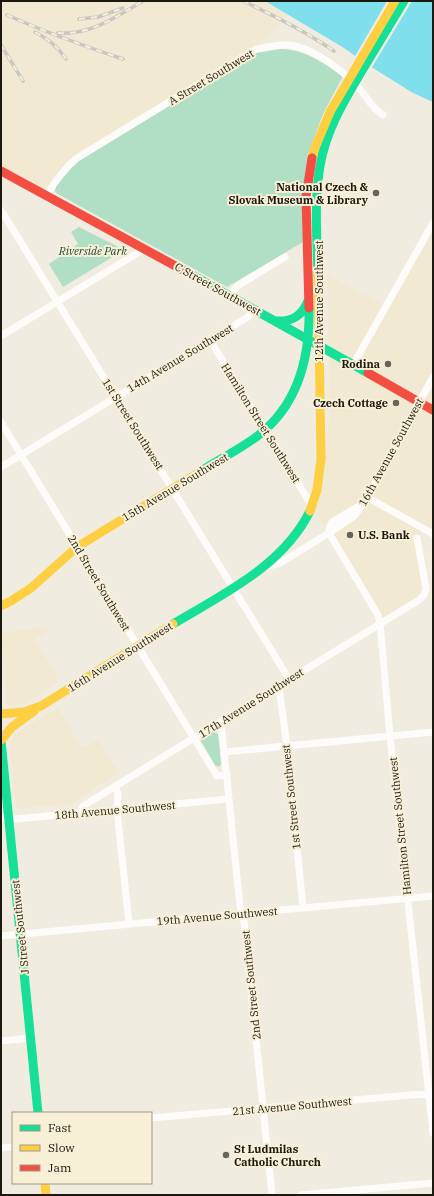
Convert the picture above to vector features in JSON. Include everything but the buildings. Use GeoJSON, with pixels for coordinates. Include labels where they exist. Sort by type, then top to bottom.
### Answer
{"type":"FeatureCollection","features":[{"type":"Feature","properties":{"kind":"main road","name":"12th Avenue Southwest"},"geometry":{"type":"LineString","coordinates":[[234,587],[282,552],[293,539],[312,506],[318,485],[321,459],[318,345],[317,203],[319,177],[323,152],[344,94],[395,1]]}},
{"type":"Feature","properties":{"kind":"main road","name":"12th Avenue Southwest"},"geometry":{"type":"LineString","coordinates":[[309,339],[306,197],[309,173],[317,140],[330,112],[344,94],[404,1]]}},
{"type":"Feature","properties":{"kind":"main road","name":"C Street Southwest"},"geometry":{"type":"LineString","coordinates":[[1,171],[309,339],[433,410]]}},
{"type":"Feature","properties":{"kind":"main road"},"geometry":{"type":"LineString","coordinates":[[276,321],[291,320],[300,316],[306,308],[308,297]]}},
{"type":"Feature","properties":{"kind":"main road","name":"15th Avenue Southwest"},"geometry":{"type":"LineString","coordinates":[[1,606],[14,600],[33,586],[58,562],[77,547],[240,447],[265,430],[286,407],[297,388],[304,367],[309,339]]}},
{"type":"Feature","properties":{"kind":"main road","name":"16th Avenue Southwest"},"geometry":{"type":"LineString","coordinates":[[1,714],[24,712],[41,706],[234,587]]}},
{"type":"Feature","properties":{"kind":"main road"},"geometry":{"type":"LineString","coordinates":[[1,740],[6,731],[41,706]]}},
{"type":"Feature","properties":{"kind":"main road","name":"J Street Southwest"},"geometry":{"type":"LineString","coordinates":[[1,740],[5,819],[20,934],[38,1112]]}},
{"type":"Feature","properties":{"kind":"main road"},"geometry":{"type":"LineString","coordinates":[[45,1184],[46,1195]]}},
{"type":"Feature","properties":{"kind":"street","name":"A Street Southwest"},"geometry":{"type":"LineString","coordinates":[[46,196],[56,178],[77,158],[256,49],[277,45],[295,46],[322,56],[353,82],[371,106],[383,115]]}},
{"type":"Feature","properties":{"kind":"street","name":"1st Street Southwest"},"geometry":{"type":"LineString","coordinates":[[1,210],[234,587],[289,679]]}},
{"type":"Feature","properties":{"kind":"street"},"geometry":{"type":"LineString","coordinates":[[353,364],[433,223]]}},
{"type":"Feature","properties":{"kind":"street"},"geometry":{"type":"LineString","coordinates":[[1,336],[144,249]]}},
{"type":"Feature","properties":{"kind":"street"},"geometry":{"type":"LineString","coordinates":[[229,296],[239,285],[285,257]]}},
{"type":"Feature","properties":{"kind":"street","name":"14th Avenue Southwest"},"geometry":{"type":"LineString","coordinates":[[1,467],[248,317],[254,309]]}},
{"type":"Feature","properties":{"kind":"street","name":"Hamilton Street Southwest"},"geometry":{"type":"LineString","coordinates":[[210,340],[312,506]]}},
{"type":"Feature","properties":{"kind":"street","name":"16th Avenue Southwest"},"geometry":{"type":"LineString","coordinates":[[261,568],[280,563],[354,516],[365,500],[433,376]]}},
{"type":"Feature","properties":{"kind":"street","name":"2nd Street Southwest"},"geometry":{"type":"LineString","coordinates":[[1,422],[217,776],[227,775]]}},
{"type":"Feature","properties":{"kind":"street"},"geometry":{"type":"LineString","coordinates":[[365,500],[433,534]]}},
{"type":"Feature","properties":{"kind":"street","name":"Hamilton Street Southwest"},"geometry":{"type":"LineString","coordinates":[[329,533],[378,615],[380,623],[390,736],[431,1094],[433,1132]]}},
{"type":"Feature","properties":{"kind":"street","name":"17th Avenue Southwest"},"geometry":{"type":"LineString","coordinates":[[79,813],[83,806],[419,600],[424,595],[426,589],[417,538]]}},
{"type":"Feature","properties":{"kind":"street","name":"1st Street Southwest"},"geometry":{"type":"LineString","coordinates":[[279,686],[287,747],[303,908]]}},
{"type":"Feature","properties":{"kind":"street","name":"2nd Street Southwest"},"geometry":{"type":"LineString","coordinates":[[221,722],[244,921],[272,1195]]}},
{"type":"Feature","properties":{"kind":"street"},"geometry":{"type":"LineString","coordinates":[[224,752],[433,732]]}},
{"type":"Feature","properties":{"kind":"street"},"geometry":{"type":"LineString","coordinates":[[115,787],[118,793],[117,810],[128,924]]}},
{"type":"Feature","properties":{"kind":"street","name":"18th Avenue Southwest"},"geometry":{"type":"LineString","coordinates":[[5,819],[229,799]]}},
{"type":"Feature","properties":{"kind":"street","name":"19th Avenue Southwest"},"geometry":{"type":"LineString","coordinates":[[1,936],[433,896]]}},
{"type":"Feature","properties":{"kind":"street"},"geometry":{"type":"LineString","coordinates":[[1,1041],[31,1038]]}},
{"type":"Feature","properties":{"kind":"street","name":"21st Avenue Southwest"},"geometry":{"type":"LineString","coordinates":[[152,1118],[431,1094]]}},
{"type":"Feature","properties":{"kind":"street"},"geometry":{"type":"LineString","coordinates":[[1,1148],[12,1147]]}},
{"type":"Feature","properties":{"kind":"street"},"geometry":{"type":"LineString","coordinates":[[301,1195],[433,1183]]}},
{"type":"Feature","properties":{"kind":"shaded area"},"geometry":{"type":"Polygon","coordinates":[[[1,1],[265,1],[288,15],[256,49],[77,158],[46,196],[1,171],[1,1]]]}},
{"type":"Feature","properties":{"kind":"shaded area"},"geometry":{"type":"Polygon","coordinates":[[[433,230],[433,533],[420,527],[424,595],[381,622],[312,506],[331,414],[327,275],[389,307],[433,230]]]}},
{"type":"Feature","properties":{"kind":"shaded area"},"geometry":{"type":"Polygon","coordinates":[[[45,627],[48,632],[35,639],[59,681],[25,704],[7,705],[1,633],[45,627]]]}},
{"type":"Feature","properties":{"kind":"shaded area"},"geometry":{"type":"Polygon","coordinates":[[[58,708],[82,748],[98,740],[119,773],[71,804],[16,808],[10,743],[15,734],[58,708]]]}},
{"type":"Feature","properties":{"kind":"green space","name":"Riverside Park"},"geometry":{"type":"Polygon","coordinates":[[[281,49],[298,52],[314,58],[343,76],[323,114],[308,154],[302,194],[303,242],[227,287],[55,192],[56,186],[74,164],[256,53],[281,49]]]}},
{"type":"Feature","properties":{"kind":"green space","name":"Riverside Park"},"geometry":{"type":"Polygon","coordinates":[[[79,227],[124,250],[63,287],[49,264],[78,244],[71,232],[79,227]]]}},
{"type":"Feature","properties":{"kind":"green space"},"geometry":{"type":"Polygon","coordinates":[[[213,731],[218,734],[221,764],[219,767],[215,765],[201,741],[213,731]]]}},
{"type":"Feature","properties":{"kind":"water"},"geometry":{"type":"Polygon","coordinates":[[[265,1],[433,1],[433,102],[413,93],[344,48],[265,1]]]}},
{"type":"Feature","properties":{"kind":"pier"},"geometry":{"type":"Polygon","coordinates":[[[387,1],[412,1],[371,69],[354,58],[387,1]]]}},
{"type":"Feature","properties":{"kind":"railway"},"geometry":{"type":"LineString","coordinates":[[58,33],[81,31],[103,24],[143,1]]}},
{"type":"Feature","properties":{"kind":"railway"},"geometry":{"type":"LineString","coordinates":[[243,1],[290,24],[334,51]]}},
{"type":"Feature","properties":{"kind":"railway"},"geometry":{"type":"LineString","coordinates":[[79,19],[98,17],[123,8]]}},
{"type":"Feature","properties":{"kind":"railway"},"geometry":{"type":"LineString","coordinates":[[7,15],[123,59]]}},
{"type":"Feature","properties":{"kind":"railway"},"geometry":{"type":"LineString","coordinates":[[35,32],[59,50],[66,59]]}},
{"type":"Feature","properties":{"kind":"railway"},"geometry":{"type":"LineString","coordinates":[[1,45],[23,81]]}},
{"type":"Feature","properties":{"kind":"traffic: fast"},"geometry":{"type":"LineString","coordinates":[[318,275],[316,220],[318,179],[323,153],[331,127],[404,1]]}},
{"type":"Feature","properties":{"kind":"traffic: fast"},"geometry":{"type":"LineString","coordinates":[[192,275],[368,373]]}},
{"type":"Feature","properties":{"kind":"traffic: fast"},"geometry":{"type":"LineString","coordinates":[[276,321],[296,317],[303,311],[308,301]]}},
{"type":"Feature","properties":{"kind":"traffic: fast"},"geometry":{"type":"LineString","coordinates":[[203,470],[254,439],[273,422],[284,408],[300,377],[307,344],[309,308]]}},
{"type":"Feature","properties":{"kind":"traffic: fast"},"geometry":{"type":"LineString","coordinates":[[173,624],[231,590],[268,563],[284,548],[310,511]]}},
{"type":"Feature","properties":{"kind":"traffic: fast"},"geometry":{"type":"LineString","coordinates":[[1,741],[38,1112]]}},
{"type":"Feature","properties":{"kind":"traffic: slow"},"geometry":{"type":"LineString","coordinates":[[312,158],[330,112],[395,1]]}},
{"type":"Feature","properties":{"kind":"traffic: slow"},"geometry":{"type":"LineString","coordinates":[[310,511],[317,490],[321,459],[318,275]]}},
{"type":"Feature","properties":{"kind":"traffic: slow"},"geometry":{"type":"LineString","coordinates":[[1,606],[31,588],[77,547],[203,470]]}},
{"type":"Feature","properties":{"kind":"traffic: slow"},"geometry":{"type":"LineString","coordinates":[[1,714],[24,712],[41,706],[173,624]]}},
{"type":"Feature","properties":{"kind":"traffic: slow"},"geometry":{"type":"LineString","coordinates":[[1,740],[12,727],[34,711]]}},
{"type":"Feature","properties":{"kind":"traffic: slow"},"geometry":{"type":"LineString","coordinates":[[45,1184],[46,1195]]}},
{"type":"Feature","properties":{"kind":"traffic: jam"},"geometry":{"type":"LineString","coordinates":[[309,308],[306,197],[312,158]]}},
{"type":"Feature","properties":{"kind":"traffic: jam"},"geometry":{"type":"LineString","coordinates":[[1,171],[192,275]]}},
{"type":"Feature","properties":{"kind":"traffic: jam"},"geometry":{"type":"LineString","coordinates":[[368,373],[433,410]]}},
{"type":"Feature","properties":{"kind":"place","name":"National Czech & Slovak Museum & Library"},"geometry":{"type":"Point","coordinates":[376,193]}},
{"type":"Feature","properties":{"kind":"place","name":"Rodina"},"geometry":{"type":"Point","coordinates":[388,364]}},
{"type":"Feature","properties":{"kind":"place","name":"Czech Cottage"},"geometry":{"type":"Point","coordinates":[396,403]}},
{"type":"Feature","properties":{"kind":"place","name":"U.S. Bank"},"geometry":{"type":"Point","coordinates":[350,535]}},
{"type":"Feature","properties":{"kind":"place","name":"St Ludmilas Catholic Church"},"geometry":{"type":"Point","coordinates":[226,1155]}}]}
